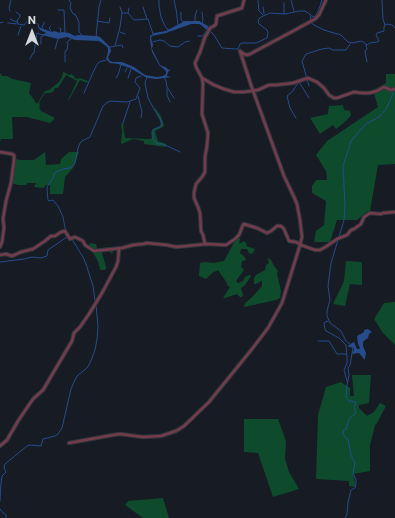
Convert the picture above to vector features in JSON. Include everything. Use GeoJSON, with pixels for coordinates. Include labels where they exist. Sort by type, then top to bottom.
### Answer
{"type":"FeatureCollection","features":[{"type":"Feature","properties":{"kind":"street"},"geometry":{"type":"LineString","coordinates":[[205,244],[201,231],[200,214],[194,198],[196,184],[205,172],[207,146],[207,129],[202,114],[204,84],[195,63],[208,31],[215,25],[217,16],[242,8],[244,0]]}},
{"type":"Feature","properties":{"kind":"street"},"geometry":{"type":"LineString","coordinates":[[69,443],[120,434],[143,437],[161,436],[176,431],[184,426],[209,402],[268,328],[282,302],[302,237],[297,204],[284,176],[253,92],[240,50],[244,54],[250,54],[315,19],[319,15],[326,0]]}},
{"type":"Feature","properties":{"kind":"street"},"geometry":{"type":"LineString","coordinates":[[202,78],[214,85],[234,92],[253,92],[269,85],[293,83],[306,78],[317,82],[329,95],[334,98],[354,92],[369,93],[384,88],[395,90]]}},
{"type":"Feature","properties":{"kind":"street"},"geometry":{"type":"LineString","coordinates":[[0,152],[14,155],[11,183],[6,201],[4,228],[0,247]]}},
{"type":"Feature","properties":{"kind":"street"},"geometry":{"type":"LineString","coordinates":[[0,255],[6,254],[12,256],[33,249],[51,236],[55,236],[65,231],[70,239],[75,238],[84,242],[87,247],[94,251],[147,243],[176,247],[205,244],[226,245],[239,235],[244,224],[267,233],[277,226],[281,226],[284,229],[289,241],[296,242],[300,245],[315,250],[320,250],[337,239],[347,235],[351,230],[361,224],[364,217],[370,213],[381,214],[383,212],[395,212]]}},
{"type":"Feature","properties":{"kind":"street"},"geometry":{"type":"LineString","coordinates":[[0,446],[7,440],[18,420],[33,399],[43,390],[72,341],[74,333],[80,327],[102,293],[114,273],[118,261],[119,248]]}},
{"type":"Feature","properties":{"kind":"green space"},"geometry":{"type":"Polygon","coordinates":[[[63,72],[69,75],[71,74],[77,79],[80,78],[88,81],[87,83],[80,80],[67,102],[77,81],[66,75],[58,88],[55,88],[53,92],[45,93],[39,102],[41,111],[55,118],[50,123],[27,117],[12,117],[13,139],[1,139],[0,142],[0,73],[2,76],[31,83],[29,93],[37,104],[45,91],[49,90],[59,82],[63,72]]]}},
{"type":"Feature","properties":{"kind":"green space"},"geometry":{"type":"Polygon","coordinates":[[[386,74],[395,74],[395,164],[378,165],[370,211],[357,220],[337,220],[330,242],[314,242],[316,231],[324,225],[326,201],[312,193],[312,186],[316,180],[327,180],[326,171],[316,155],[327,141],[378,107],[373,90],[386,83],[386,74]]]}},
{"type":"Feature","properties":{"kind":"green space"},"geometry":{"type":"Polygon","coordinates":[[[343,105],[344,110],[350,111],[351,115],[336,129],[333,125],[320,134],[310,118],[328,114],[329,106],[343,105]]]}},
{"type":"Feature","properties":{"kind":"green space"},"geometry":{"type":"Polygon","coordinates":[[[155,108],[161,116],[164,125],[155,131],[158,141],[166,144],[166,147],[144,144],[144,141],[133,139],[122,144],[122,123],[125,138],[152,138],[151,132],[161,124],[154,109],[155,108]]]}},
{"type":"Feature","properties":{"kind":"green space"},"geometry":{"type":"Polygon","coordinates":[[[45,152],[46,165],[60,164],[61,159],[69,152],[79,152],[73,168],[65,177],[63,194],[50,194],[50,185],[45,185],[44,188],[34,187],[36,183],[18,185],[11,183],[14,159],[34,160],[45,152]]]}},
{"type":"Feature","properties":{"kind":"green space"},"geometry":{"type":"Polygon","coordinates":[[[237,237],[240,239],[239,244],[244,241],[247,244],[246,246],[255,249],[251,254],[247,249],[241,249],[240,253],[246,260],[242,261],[241,267],[244,270],[236,281],[238,283],[241,282],[245,277],[251,276],[241,288],[243,295],[242,297],[237,294],[223,298],[230,287],[227,285],[218,270],[206,279],[199,276],[200,263],[224,261],[237,237]]]}},
{"type":"Feature","properties":{"kind":"green space"},"geometry":{"type":"Polygon","coordinates":[[[90,243],[96,244],[97,249],[107,247],[112,248],[112,254],[109,251],[102,253],[106,269],[100,269],[98,261],[89,246],[90,243]]]}},
{"type":"Feature","properties":{"kind":"green space"},"geometry":{"type":"Polygon","coordinates":[[[268,258],[278,271],[277,274],[281,291],[280,298],[244,307],[245,303],[262,286],[262,281],[254,284],[254,278],[256,275],[265,270],[266,265],[269,263],[268,258]]]}},
{"type":"Feature","properties":{"kind":"green space"},"geometry":{"type":"Polygon","coordinates":[[[346,261],[362,262],[362,285],[350,284],[345,306],[333,304],[344,281],[346,261]]]}},
{"type":"Feature","properties":{"kind":"green space"},"geometry":{"type":"Polygon","coordinates":[[[395,302],[395,345],[383,333],[374,319],[384,303],[395,302]]]}},
{"type":"Feature","properties":{"kind":"green space"},"geometry":{"type":"Polygon","coordinates":[[[352,375],[371,375],[369,403],[359,405],[359,408],[367,416],[374,412],[380,403],[386,406],[375,425],[370,445],[370,471],[353,474],[355,487],[349,486],[349,481],[316,479],[318,415],[326,387],[341,382],[350,388],[350,396],[354,396],[352,375]]]}},
{"type":"Feature","properties":{"kind":"green space"},"geometry":{"type":"Polygon","coordinates":[[[244,419],[278,419],[286,441],[285,459],[289,472],[299,489],[273,497],[258,453],[244,452],[244,419]]]}},
{"type":"Feature","properties":{"kind":"green space"},"geometry":{"type":"Polygon","coordinates":[[[163,498],[169,518],[143,518],[125,505],[128,501],[163,498]]]}},
{"type":"Feature","properties":{"kind":"water"},"geometry":{"type":"Polygon","coordinates":[[[185,21],[199,21],[208,26],[209,29],[207,30],[199,24],[191,24],[166,33],[152,36],[152,49],[160,65],[168,70],[170,69],[167,76],[171,77],[157,79],[147,78],[130,68],[110,63],[106,59],[108,48],[99,41],[75,40],[67,37],[58,39],[42,35],[46,33],[38,27],[52,32],[69,33],[75,36],[100,37],[110,47],[111,51],[108,57],[109,60],[112,62],[122,62],[134,67],[145,75],[157,77],[166,74],[166,71],[159,65],[152,52],[150,36],[154,33],[166,31],[185,21]]]}},
{"type":"Feature","properties":{"kind":"water"},"geometry":{"type":"Polygon","coordinates":[[[368,329],[372,332],[363,342],[366,353],[365,360],[359,353],[352,354],[354,348],[348,346],[354,342],[357,349],[359,349],[357,336],[364,332],[364,330],[368,329]]]}},
{"type":"Feature","properties":{"kind":"waterway"},"geometry":{"type":"LineString","coordinates":[[10,11],[9,8],[11,0]]}},
{"type":"Feature","properties":{"kind":"waterway"},"geometry":{"type":"LineString","coordinates":[[69,0],[71,3],[70,8],[79,22],[79,32],[83,36]]}},
{"type":"Feature","properties":{"kind":"waterway"},"geometry":{"type":"LineString","coordinates":[[96,37],[101,0]]}},
{"type":"Feature","properties":{"kind":"waterway"},"geometry":{"type":"LineString","coordinates":[[159,0],[161,17],[165,26],[169,30]]}},
{"type":"Feature","properties":{"kind":"waterway"},"geometry":{"type":"LineString","coordinates":[[174,0],[178,25]]}},
{"type":"Feature","properties":{"kind":"waterway"},"geometry":{"type":"LineString","coordinates":[[258,0],[259,11],[263,15]]}},
{"type":"Feature","properties":{"kind":"waterway"},"geometry":{"type":"LineString","coordinates":[[291,0],[294,11]]}},
{"type":"Feature","properties":{"kind":"waterway"},"geometry":{"type":"LineString","coordinates":[[312,16],[315,17],[322,0]]}},
{"type":"Feature","properties":{"kind":"waterway"},"geometry":{"type":"LineString","coordinates":[[382,0],[383,19],[385,25]]}},
{"type":"Feature","properties":{"kind":"waterway"},"geometry":{"type":"LineString","coordinates":[[284,3],[284,14]]}},
{"type":"Feature","properties":{"kind":"waterway"},"geometry":{"type":"LineString","coordinates":[[110,47],[115,46],[120,27],[122,13],[120,7]]}},
{"type":"Feature","properties":{"kind":"waterway"},"geometry":{"type":"LineString","coordinates":[[143,7],[147,19]]}},
{"type":"Feature","properties":{"kind":"waterway"},"geometry":{"type":"LineString","coordinates":[[263,7],[264,14]]}},
{"type":"Feature","properties":{"kind":"waterway"},"geometry":{"type":"LineString","coordinates":[[128,13],[129,8]]}},
{"type":"Feature","properties":{"kind":"waterway"},"geometry":{"type":"LineString","coordinates":[[58,10],[64,10],[65,34]]}},
{"type":"Feature","properties":{"kind":"waterway"},"geometry":{"type":"LineString","coordinates":[[195,21],[197,10]]}},
{"type":"Feature","properties":{"kind":"waterway"},"geometry":{"type":"LineString","coordinates":[[210,31],[222,48],[238,49],[242,43],[256,43],[267,38],[267,30],[258,22],[261,17],[270,13],[285,14],[299,11],[305,11],[311,15],[310,22],[314,25],[324,30],[341,35],[348,42],[352,43],[362,41],[367,45],[377,42],[379,41],[376,35],[377,33],[384,31],[385,25],[392,25],[395,28]]}},
{"type":"Feature","properties":{"kind":"waterway"},"geometry":{"type":"LineString","coordinates":[[16,12],[20,15],[17,20],[18,24],[24,25],[29,20],[38,24],[39,28]]}},
{"type":"Feature","properties":{"kind":"waterway"},"geometry":{"type":"LineString","coordinates":[[181,12],[181,20],[184,22]]}},
{"type":"Feature","properties":{"kind":"waterway"},"geometry":{"type":"LineString","coordinates":[[202,12],[202,23]]}},
{"type":"Feature","properties":{"kind":"waterway"},"geometry":{"type":"LineString","coordinates":[[122,13],[128,13],[134,20],[148,19],[153,34]]}},
{"type":"Feature","properties":{"kind":"waterway"},"geometry":{"type":"LineString","coordinates":[[97,21],[109,23],[110,18]]}},
{"type":"Feature","properties":{"kind":"waterway"},"geometry":{"type":"LineString","coordinates":[[10,19],[17,22]]}},
{"type":"Feature","properties":{"kind":"waterway"},"geometry":{"type":"LineString","coordinates":[[43,28],[42,26],[44,22]]}},
{"type":"Feature","properties":{"kind":"waterway"},"geometry":{"type":"LineString","coordinates":[[8,23],[17,24]]}},
{"type":"Feature","properties":{"kind":"waterway"},"geometry":{"type":"LineString","coordinates":[[18,35],[21,26]]}},
{"type":"Feature","properties":{"kind":"waterway"},"geometry":{"type":"LineString","coordinates":[[51,26],[49,28],[51,31]]}},
{"type":"Feature","properties":{"kind":"waterway"},"geometry":{"type":"LineString","coordinates":[[59,28],[61,29],[60,33]]}},
{"type":"Feature","properties":{"kind":"waterway"},"geometry":{"type":"LineString","coordinates":[[203,40],[204,34],[208,29]]}},
{"type":"Feature","properties":{"kind":"waterway"},"geometry":{"type":"LineString","coordinates":[[120,32],[125,34]]}},
{"type":"Feature","properties":{"kind":"waterway"},"geometry":{"type":"LineString","coordinates":[[30,59],[34,53],[37,33],[42,35]]}},
{"type":"Feature","properties":{"kind":"waterway"},"geometry":{"type":"LineString","coordinates":[[41,44],[41,37],[43,36]]}},
{"type":"Feature","properties":{"kind":"waterway"},"geometry":{"type":"LineString","coordinates":[[198,36],[203,36]]}},
{"type":"Feature","properties":{"kind":"waterway"},"geometry":{"type":"LineString","coordinates":[[55,49],[58,39]]}},
{"type":"Feature","properties":{"kind":"waterway"},"geometry":{"type":"LineString","coordinates":[[65,62],[67,42],[71,39]]}},
{"type":"Feature","properties":{"kind":"waterway"},"geometry":{"type":"LineString","coordinates":[[153,42],[160,40],[164,41],[170,46],[178,47],[189,41]]}},
{"type":"Feature","properties":{"kind":"waterway"},"geometry":{"type":"LineString","coordinates":[[309,86],[302,61],[306,54],[329,48],[333,50],[346,50],[350,44]]}},
{"type":"Feature","properties":{"kind":"waterway"},"geometry":{"type":"LineString","coordinates":[[116,46],[122,45],[123,48]]}},
{"type":"Feature","properties":{"kind":"waterway"},"geometry":{"type":"LineString","coordinates":[[366,45],[367,49],[365,51],[367,62]]}},
{"type":"Feature","properties":{"kind":"waterway"},"geometry":{"type":"LineString","coordinates":[[84,93],[96,66],[99,62],[106,60]]}},
{"type":"Feature","properties":{"kind":"waterway"},"geometry":{"type":"LineString","coordinates":[[116,78],[121,65]]}},
{"type":"Feature","properties":{"kind":"waterway"},"geometry":{"type":"LineString","coordinates":[[125,72],[127,68]]}},
{"type":"Feature","properties":{"kind":"waterway"},"geometry":{"type":"LineString","coordinates":[[128,78],[131,69]]}},
{"type":"Feature","properties":{"kind":"waterway"},"geometry":{"type":"LineString","coordinates":[[68,234],[58,206],[53,200],[48,200],[47,187],[56,172],[73,166],[80,143],[90,137],[103,106],[111,101],[127,102],[136,99],[140,88],[135,82],[136,78],[141,76]]}},
{"type":"Feature","properties":{"kind":"waterway"},"geometry":{"type":"LineString","coordinates":[[147,77],[145,83],[148,98],[162,124],[153,130],[153,139],[158,144],[163,144],[180,152]]}},
{"type":"Feature","properties":{"kind":"waterway"},"geometry":{"type":"LineString","coordinates":[[164,77],[167,87],[174,98]]}},
{"type":"Feature","properties":{"kind":"waterway"},"geometry":{"type":"LineString","coordinates":[[299,82],[309,98]]}},
{"type":"Feature","properties":{"kind":"waterway"},"geometry":{"type":"LineString","coordinates":[[296,118],[290,108],[287,96],[292,92],[298,83]]}},
{"type":"Feature","properties":{"kind":"waterway"},"geometry":{"type":"LineString","coordinates":[[167,89],[167,95],[170,102]]}},
{"type":"Feature","properties":{"kind":"waterway"},"geometry":{"type":"LineString","coordinates":[[350,344],[346,341],[341,331],[330,323],[327,316],[330,300],[328,286],[331,263],[344,220],[345,206],[343,166],[351,141],[366,124],[379,117],[386,109],[394,91]]}},
{"type":"Feature","properties":{"kind":"waterway"},"geometry":{"type":"LineString","coordinates":[[138,96],[142,112],[141,118]]}},
{"type":"Feature","properties":{"kind":"waterway"},"geometry":{"type":"LineString","coordinates":[[123,123],[130,102]]}},
{"type":"Feature","properties":{"kind":"waterway"},"geometry":{"type":"LineString","coordinates":[[70,236],[86,264],[93,286],[95,301]]}},
{"type":"Feature","properties":{"kind":"waterway"},"geometry":{"type":"LineString","coordinates":[[0,262],[32,257],[41,258],[47,256],[48,250],[67,237]]}},
{"type":"Feature","properties":{"kind":"waterway"},"geometry":{"type":"LineString","coordinates":[[0,501],[2,476],[6,472],[4,468],[5,464],[27,446],[41,446],[43,439],[55,436],[62,428],[71,389],[77,376],[87,368],[95,350],[98,327],[96,304]]}},
{"type":"Feature","properties":{"kind":"waterway"},"geometry":{"type":"LineString","coordinates":[[328,321],[324,324],[326,331],[339,338],[346,345],[347,363],[344,370],[347,381]]}},
{"type":"Feature","properties":{"kind":"waterway"},"geometry":{"type":"LineString","coordinates":[[318,341],[329,341],[337,354],[346,354]]}},
{"type":"Feature","properties":{"kind":"waterway"},"geometry":{"type":"LineString","coordinates":[[345,518],[351,490],[355,488],[356,484],[353,473],[355,463],[351,455],[348,440],[343,434],[349,419],[356,413],[354,407],[356,403],[349,401],[346,397],[349,375],[348,368],[350,365],[353,348]]}},
{"type":"Feature","properties":{"kind":"waterway"},"geometry":{"type":"LineString","coordinates":[[0,509],[6,515],[6,518]]}}]}
